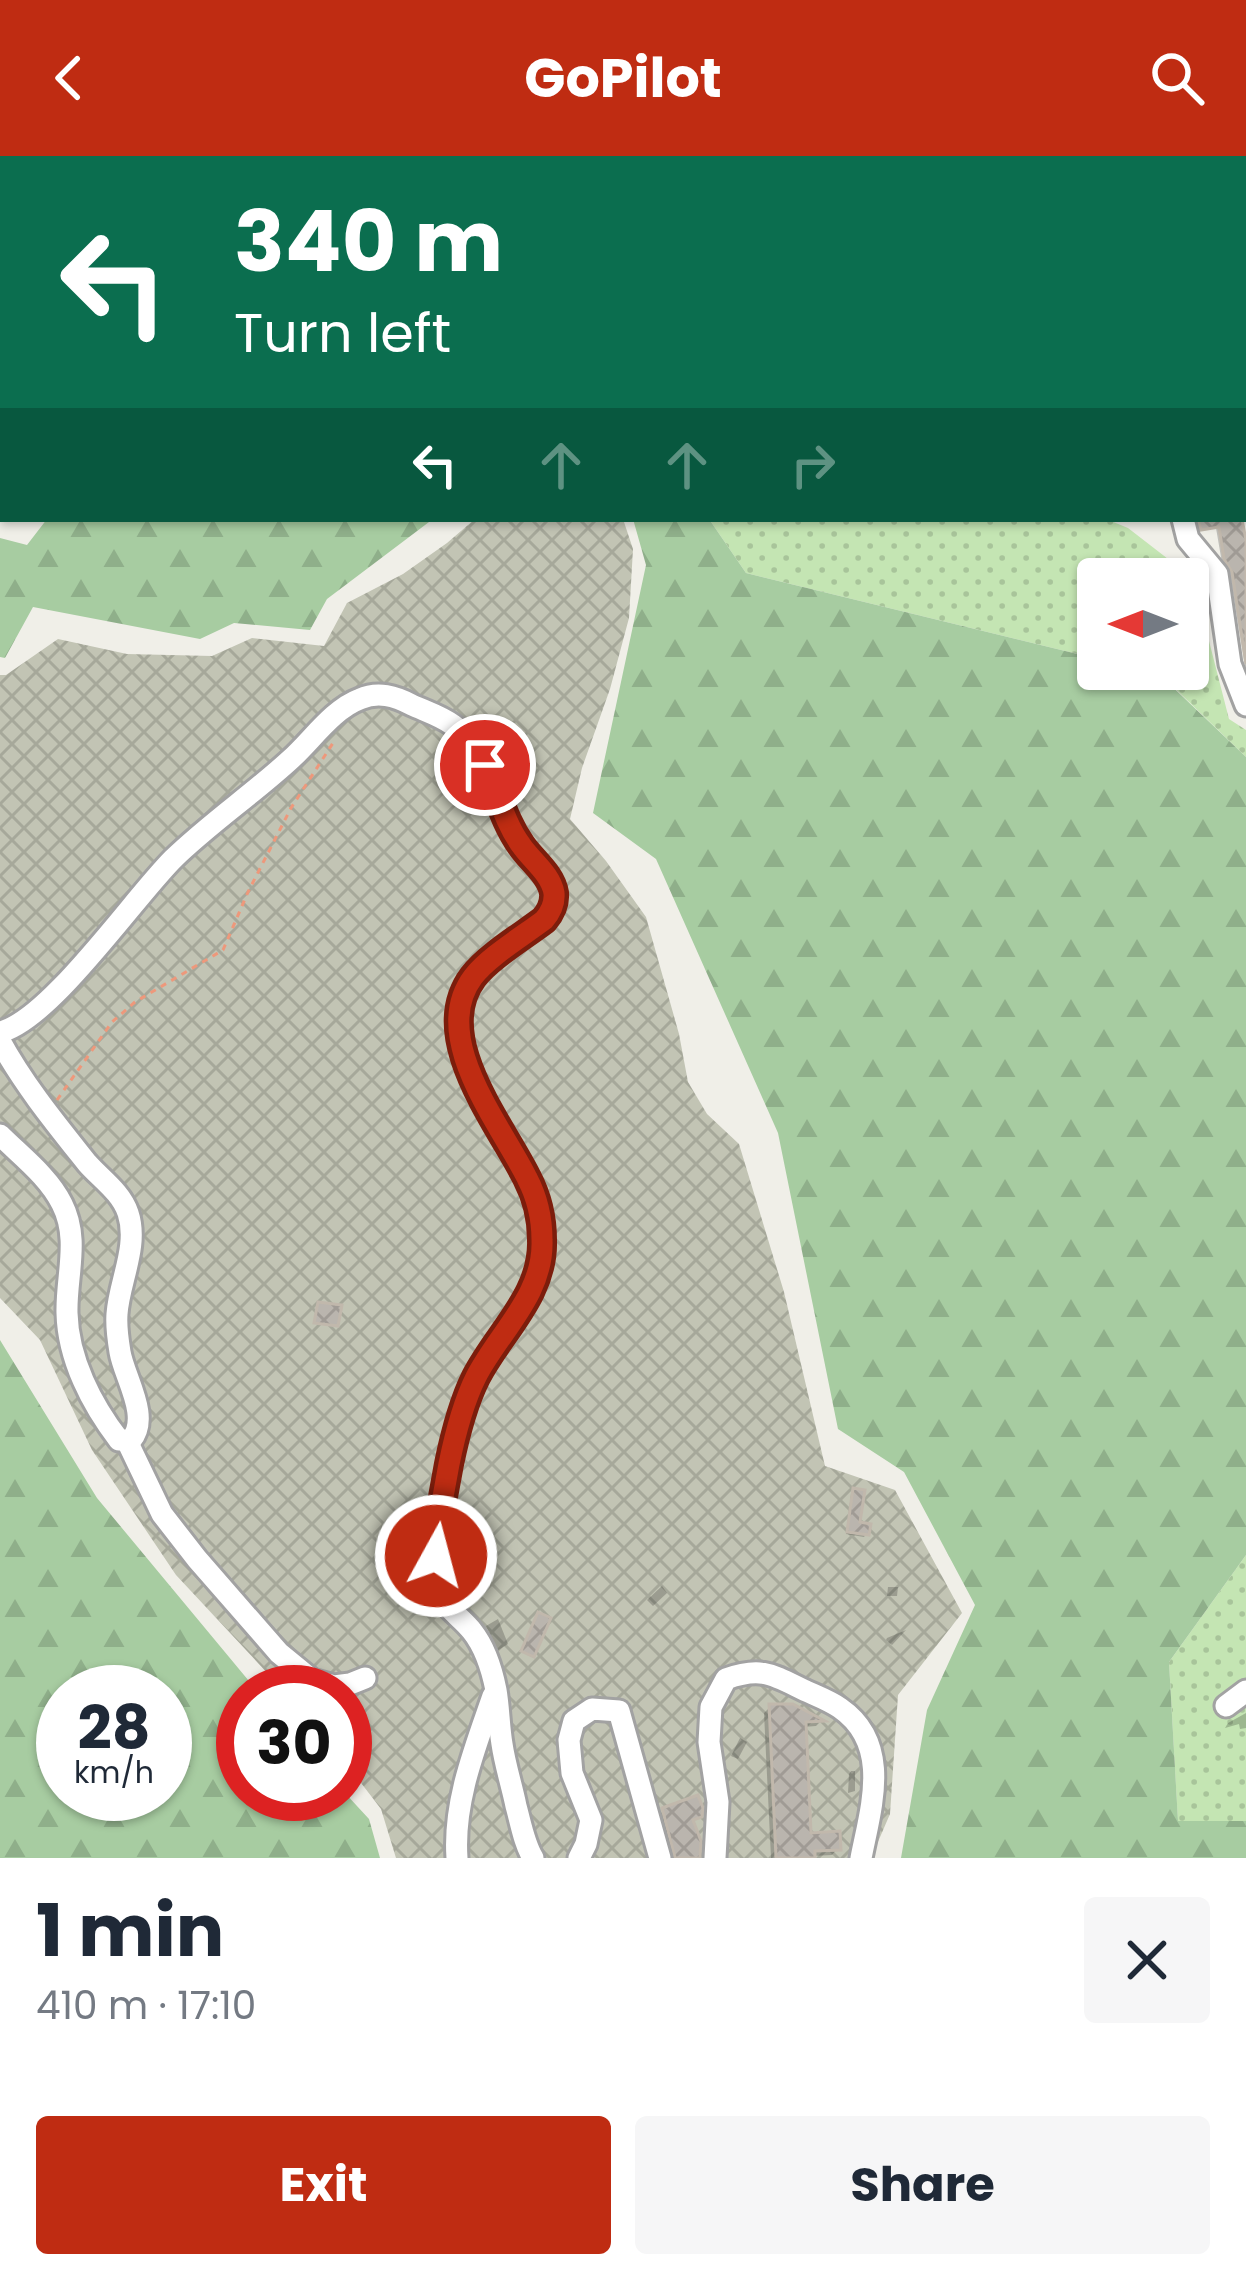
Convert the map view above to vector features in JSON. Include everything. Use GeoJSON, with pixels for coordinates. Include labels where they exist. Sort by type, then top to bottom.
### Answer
{"type":"FeatureCollection","features":[{"type":"Feature","properties":{"kind":"street"},"geometry":{"type":"LineString","coordinates":[[1185,522],[1188,539],[1217,574],[1230,664],[1244,702]]}},
{"type":"Feature","properties":{"kind":"street"},"geometry":{"type":"LineString","coordinates":[[0,1032],[13,1029],[56,992],[175,858],[358,700],[387,695],[454,725],[485,765],[502,813],[554,890],[554,904],[544,920],[471,979],[460,1018],[464,1055],[471,1079],[528,1180],[542,1234],[538,1279],[476,1376],[466,1402],[443,1495],[435,1572],[442,1599],[472,1630],[483,1650],[532,1858]]}},
{"type":"Feature","properties":{"kind":"street"},"geometry":{"type":"LineString","coordinates":[[0,1041],[28,1087],[91,1167],[117,1192],[128,1213],[131,1232],[117,1312],[122,1363],[138,1415],[137,1434],[127,1441],[118,1440],[94,1404],[72,1346],[67,1313],[72,1242],[62,1203],[0,1135]]}},
{"type":"Feature","properties":{"kind":"street"},"geometry":{"type":"LineString","coordinates":[[127,1441],[162,1514],[295,1665]]}},
{"type":"Feature","properties":{"kind":"street"},"geometry":{"type":"LineString","coordinates":[[715,1858],[718,1802],[709,1742],[712,1707],[725,1678],[767,1672],[843,1709],[869,1740],[876,1772],[861,1858]]}},
{"type":"Feature","properties":{"kind":"street"},"geometry":{"type":"LineString","coordinates":[[457,1858],[455,1832],[468,1769],[495,1688]]}},
{"type":"Feature","properties":{"kind":"street"},"geometry":{"type":"LineString","coordinates":[[1226,1706],[1246,1691]]}},
{"type":"Feature","properties":{"kind":"street"},"geometry":{"type":"LineString","coordinates":[[579,1858],[591,1820],[572,1773],[569,1740],[574,1721],[592,1708],[619,1711],[660,1858]]}},
{"type":"Feature","properties":{"kind":"path"},"geometry":{"type":"LineString","coordinates":[[47,1110],[112,1022],[135,1002],[223,950],[291,808],[334,742],[334,718]]}},
{"type":"Feature","properties":{"kind":"shaded area"},"geometry":{"type":"Polygon","coordinates":[[[472,522],[624,522],[633,549],[629,618],[570,819],[646,917],[688,1082],[707,1114],[739,1144],[784,1292],[825,1466],[895,1490],[962,1613],[898,1695],[890,1814],[871,1858],[396,1858],[381,1809],[372,1797],[372,1665],[260,1665],[176,1575],[92,1450],[40,1340],[0,1298],[0,675],[58,639],[127,654],[212,656],[252,638],[324,646],[347,603],[403,574],[472,522]]]}},
{"type":"Feature","properties":{"kind":"green space"},"geometry":{"type":"Polygon","coordinates":[[[45,522],[429,522],[327,599],[310,630],[234,623],[200,639],[33,607],[5,658],[0,657],[0,538],[27,545],[45,522]]]}},
{"type":"Feature","properties":{"kind":"green space"},"geometry":{"type":"Polygon","coordinates":[[[634,522],[711,522],[746,573],[1077,654],[1077,690],[1176,690],[1246,757],[1246,1555],[1169,1662],[1178,1821],[1246,1821],[1246,1858],[901,1858],[927,1710],[975,1605],[904,1472],[838,1429],[778,1133],[656,859],[593,813],[646,565],[634,522]]]}},
{"type":"Feature","properties":{"kind":"green space"},"geometry":{"type":"Polygon","coordinates":[[[711,522],[1113,522],[1167,558],[1077,558],[1077,654],[746,573],[711,522]]]}},
{"type":"Feature","properties":{"kind":"green space"},"geometry":{"type":"Polygon","coordinates":[[[1209,641],[1229,719],[1246,730],[1246,757],[1177,690],[1209,690],[1209,641]]]}},
{"type":"Feature","properties":{"kind":"green space"},"geometry":{"type":"Polygon","coordinates":[[[0,1340],[97,1498],[236,1665],[216,1665],[216,1821],[370,1821],[380,1858],[0,1858],[0,1340]]]}},
{"type":"Feature","properties":{"kind":"green space"},"geometry":{"type":"Polygon","coordinates":[[[1246,1555],[1246,1821],[1178,1822],[1169,1662],[1246,1555]]]}},
{"type":"Feature","properties":{"kind":"building"},"geometry":{"type":"Polygon","coordinates":[[[1199,522],[1243,522],[1246,664],[1232,572],[1224,559],[1219,527],[1201,530],[1199,522]]]}},
{"type":"Feature","properties":{"kind":"building"},"geometry":{"type":"Polygon","coordinates":[[[318,1302],[342,1305],[338,1326],[314,1323],[318,1302]]]}},
{"type":"Feature","properties":{"kind":"building"},"geometry":{"type":"Polygon","coordinates":[[[853,1488],[865,1490],[860,1522],[871,1524],[869,1535],[847,1532],[853,1488]]]}},
{"type":"Feature","properties":{"kind":"building"},"geometry":{"type":"Polygon","coordinates":[[[538,1612],[551,1618],[534,1657],[521,1651],[538,1612]]]}},
{"type":"Feature","properties":{"kind":"building"},"geometry":{"type":"Polygon","coordinates":[[[769,1704],[793,1704],[825,1721],[806,1722],[811,1833],[840,1831],[841,1850],[815,1851],[815,1858],[776,1858],[769,1704]]]}},
{"type":"Feature","properties":{"kind":"building"},"geometry":{"type":"Polygon","coordinates":[[[698,1795],[702,1817],[693,1820],[701,1841],[700,1858],[675,1858],[662,1808],[698,1795]]]}},
{"type":"Feature","properties":{"kind":"route"},"geometry":{"type":"LineString","coordinates":[[436,1556],[443,1495],[466,1402],[476,1376],[538,1279],[542,1250],[534,1192],[471,1079],[461,1042],[460,1007],[471,979],[544,920],[554,897],[551,884],[502,813],[485,765]]}}]}
